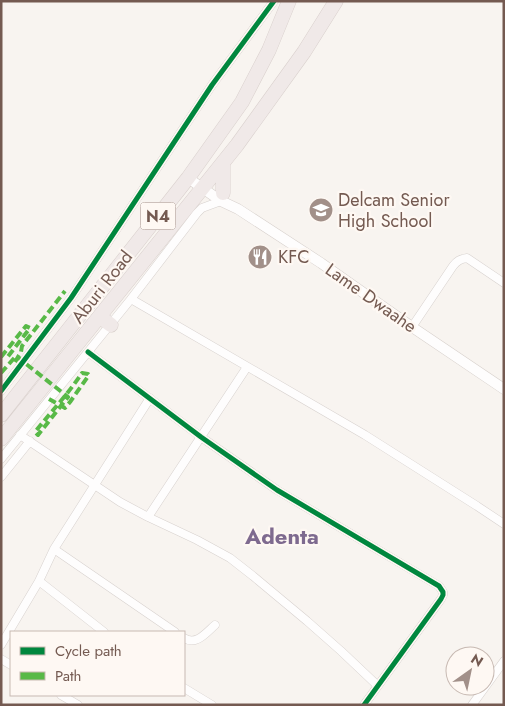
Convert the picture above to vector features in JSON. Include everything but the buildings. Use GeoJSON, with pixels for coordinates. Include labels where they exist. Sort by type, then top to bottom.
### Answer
{"type":"FeatureCollection","features":[{"type":"Feature","properties":{"kind":"highway","name":"Aburi Road"},"geometry":{"type":"LineString","coordinates":[[1,415],[190,175],[242,102],[269,50],[290,1]]}},
{"type":"Feature","properties":{"kind":"highway","name":"N4"},"geometry":{"type":"LineString","coordinates":[[1,439],[105,321],[304,52],[336,1]]}},
{"type":"Feature","properties":{"kind":"highway"},"geometry":{"type":"LineString","coordinates":[[222,197],[223,163]]}},
{"type":"Feature","properties":{"kind":"street"},"geometry":{"type":"LineString","coordinates":[[1,391],[71,298],[212,85],[274,1]]}},
{"type":"Feature","properties":{"kind":"street","name":"Lame Dwaahe"},"geometry":{"type":"LineString","coordinates":[[190,175],[504,389]]}},
{"type":"Feature","properties":{"kind":"street"},"geometry":{"type":"LineString","coordinates":[[1,459],[88,352],[105,321],[131,299],[197,213],[202,208],[222,197]]}},
{"type":"Feature","properties":{"kind":"street"},"geometry":{"type":"LineString","coordinates":[[412,327],[453,266],[460,259],[467,258],[504,283]]}},
{"type":"Feature","properties":{"kind":"street"},"geometry":{"type":"LineString","coordinates":[[131,299],[365,435],[504,524]]}},
{"type":"Feature","properties":{"kind":"street"},"geometry":{"type":"LineString","coordinates":[[88,352],[201,437],[277,490],[442,589],[443,595],[441,599],[364,705]]}},
{"type":"Feature","properties":{"kind":"street"},"geometry":{"type":"LineString","coordinates":[[148,517],[247,367]]}},
{"type":"Feature","properties":{"kind":"street"},"geometry":{"type":"LineString","coordinates":[[1,645],[39,581],[54,549],[150,398]]}},
{"type":"Feature","properties":{"kind":"street"},"geometry":{"type":"LineString","coordinates":[[20,435],[120,502],[230,558],[275,593],[378,686]]}},
{"type":"Feature","properties":{"kind":"street"},"geometry":{"type":"LineString","coordinates":[[1,477],[30,442]]}},
{"type":"Feature","properties":{"kind":"street"},"geometry":{"type":"LineString","coordinates":[[54,549],[174,631]]}},
{"type":"Feature","properties":{"kind":"street"},"geometry":{"type":"LineString","coordinates":[[39,581],[103,631]]}},
{"type":"Feature","properties":{"kind":"street"},"geometry":{"type":"LineString","coordinates":[[185,639],[194,642],[215,625]]}},
{"type":"Feature","properties":{"kind":"street"},"geometry":{"type":"LineString","coordinates":[[472,705],[504,660]]}},
{"type":"Feature","properties":{"kind":"street"},"geometry":{"type":"LineString","coordinates":[[185,689],[212,705]]}},
{"type":"Feature","properties":{"kind":"street"},"geometry":{"type":"LineString","coordinates":[[63,696],[78,705]]}},
{"type":"Feature","properties":{"kind":"marked path"},"geometry":{"type":"LineString","coordinates":[[15,362],[22,346],[65,291]]}},
{"type":"Feature","properties":{"kind":"marked path"},"geometry":{"type":"LineString","coordinates":[[1,357],[26,326],[30,328],[6,359]]}},
{"type":"Feature","properties":{"kind":"marked path"},"geometry":{"type":"LineString","coordinates":[[1,373],[16,356],[68,397],[38,435],[35,432],[47,417],[53,410],[59,403],[65,396],[71,388],[77,381],[82,373],[89,375],[65,408],[49,399]]}},
{"type":"Feature","properties":{"kind":"cycle path"},"geometry":{"type":"LineString","coordinates":[[1,391],[71,298],[212,85],[274,1]]}},
{"type":"Feature","properties":{"kind":"cycle path"},"geometry":{"type":"LineString","coordinates":[[88,352],[201,437],[277,490],[439,586],[443,592],[441,599],[364,705]]}},
{"type":"Feature","properties":{"kind":"place","name":"Delcam Senior High School"},"geometry":{"type":"Point","coordinates":[321,210]}},
{"type":"Feature","properties":{"kind":"place","name":"KFC"},"geometry":{"type":"Point","coordinates":[260,257]}},
{"type":"Feature","properties":{"kind":"district","name":"Adenta"},"geometry":{"type":"Point","coordinates":[282,536]}}]}
